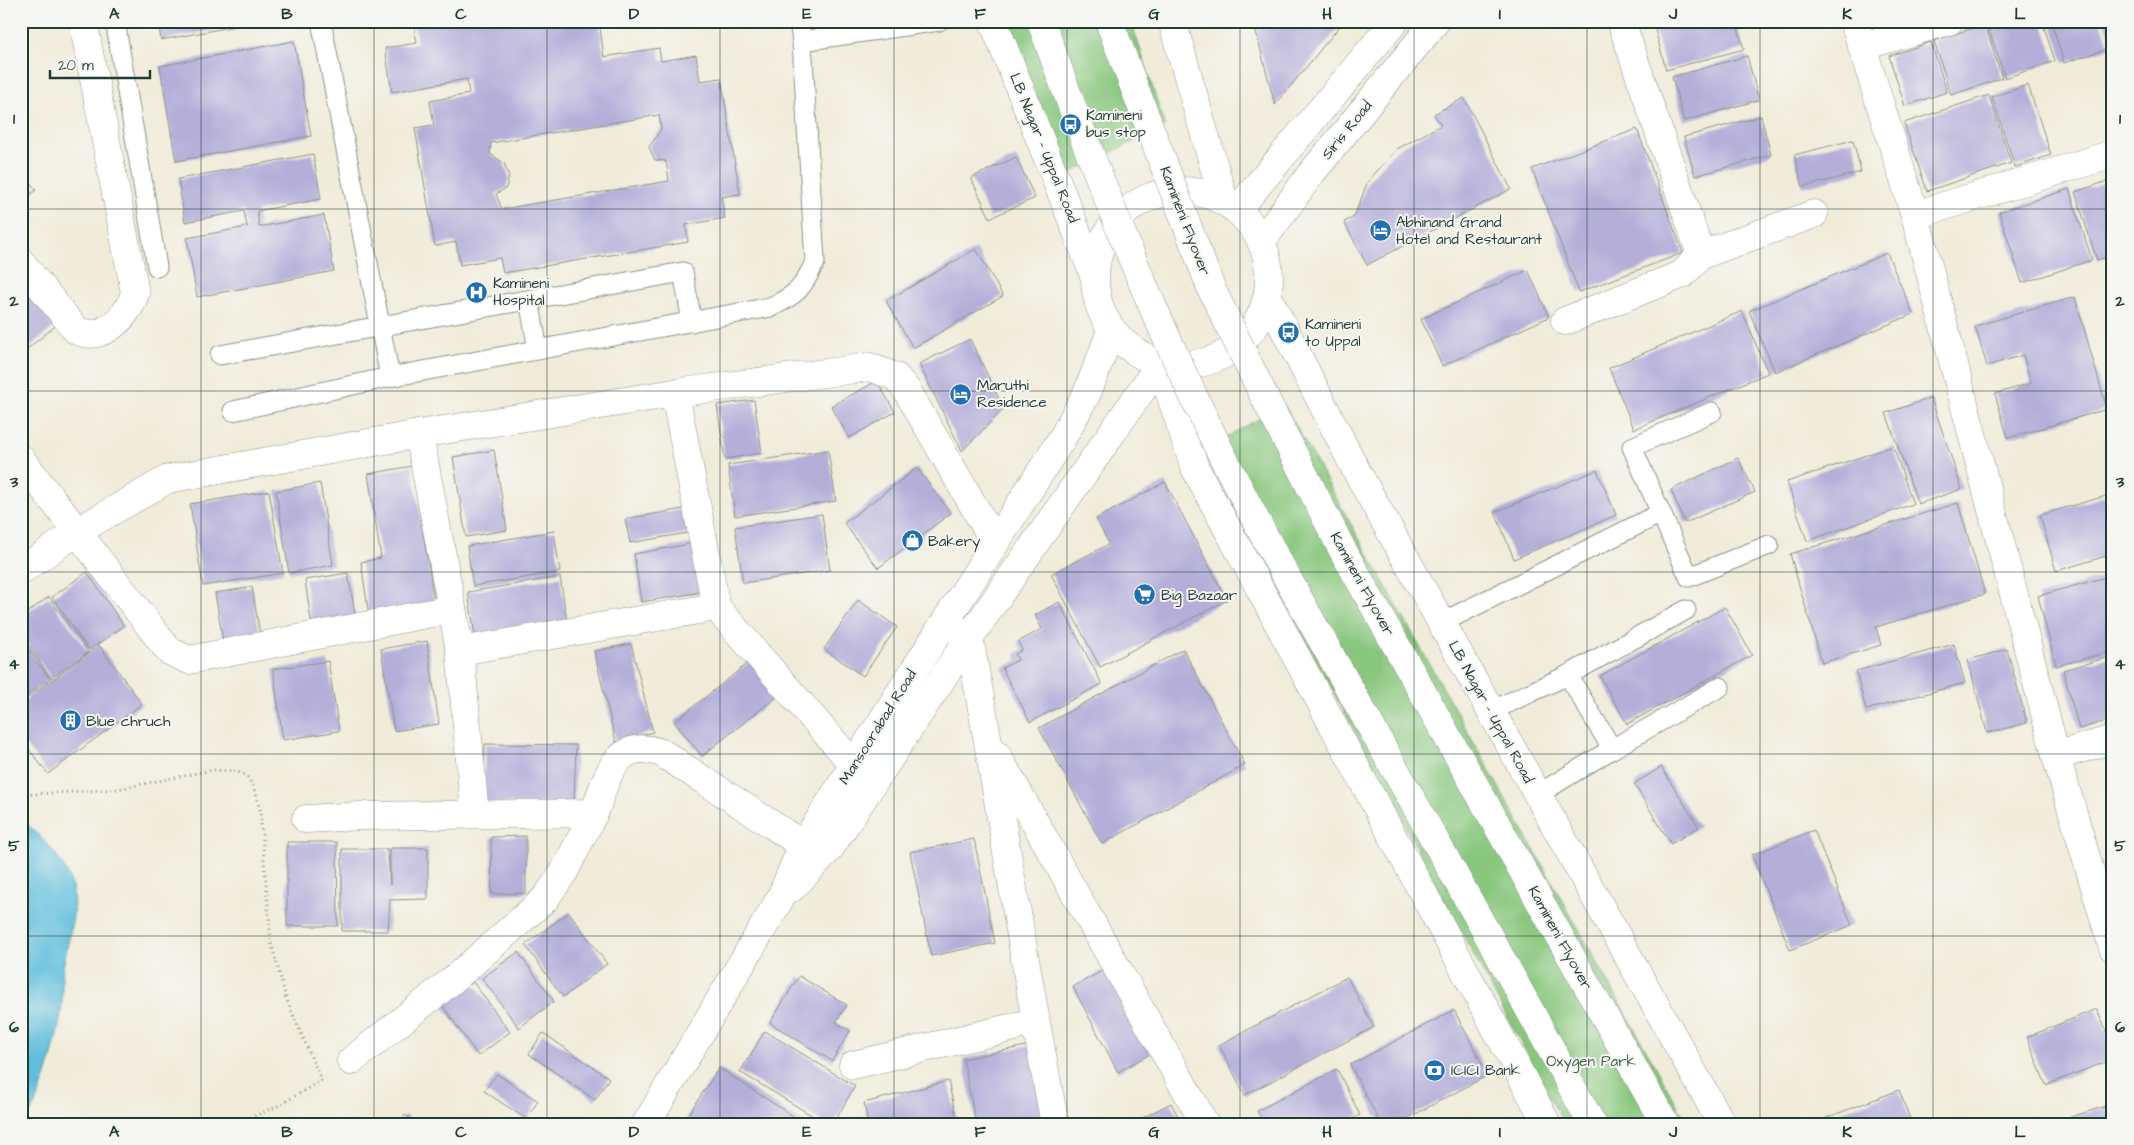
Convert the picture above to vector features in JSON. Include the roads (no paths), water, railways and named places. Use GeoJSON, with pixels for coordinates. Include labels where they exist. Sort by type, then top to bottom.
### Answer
{"type":"FeatureCollection","features":[{"type":"Feature","properties":{"kind":"main road"},"geometry":{"type":"LineString","coordinates":[[21,262],[76,330],[83,334],[101,333],[118,321],[132,304],[135,293],[83,21]]}},
{"type":"Feature","properties":{"kind":"main road","name":"LB Nagar - Uppal Road"},"geometry":{"type":"LineString","coordinates":[[993,21],[1094,275]]}},
{"type":"Feature","properties":{"kind":"main road"},"geometry":{"type":"LineString","coordinates":[[1041,21],[1089,155],[1154,312],[1194,398],[1274,556],[1511,974],[1592,1124]]}},
{"type":"Feature","properties":{"kind":"main road","name":"Kamineni Flyover"},"geometry":{"type":"LineString","coordinates":[[1109,21],[1211,288],[1264,396],[1342,549],[1664,1124]]}},
{"type":"Feature","properties":{"kind":"main road"},"geometry":{"type":"LineString","coordinates":[[1172,21],[1231,206]]}},
{"type":"Feature","properties":{"kind":"main road"},"geometry":{"type":"LineString","coordinates":[[1231,206],[1395,21]]}},
{"type":"Feature","properties":{"kind":"main road","name":"Siris Road"},"geometry":{"type":"LineString","coordinates":[[1262,241],[1310,175],[1436,21]]}},
{"type":"Feature","properties":{"kind":"main road"},"geometry":{"type":"LineString","coordinates":[[1621,21],[1701,255]]}},
{"type":"Feature","properties":{"kind":"main road"},"geometry":{"type":"LineString","coordinates":[[1854,21],[1915,215],[2056,756],[2113,948]]}},
{"type":"Feature","properties":{"kind":"main road"},"geometry":{"type":"LineString","coordinates":[[1863,46],[1949,21]]}},
{"type":"Feature","properties":{"kind":"main road"},"geometry":{"type":"LineString","coordinates":[[1915,215],[2113,154]]}},
{"type":"Feature","properties":{"kind":"main road"},"geometry":{"type":"LineString","coordinates":[[1168,192],[1198,192],[1231,206],[1246,218],[1262,241],[1270,268],[1268,297],[1258,323],[1240,345],[1216,360],[1188,366],[1160,364],[1133,352],[1111,331],[1098,305],[1094,275],[1100,246],[1116,220],[1139,202],[1168,192]]}},
{"type":"Feature","properties":{"kind":"main road"},"geometry":{"type":"LineString","coordinates":[[1565,321],[1683,274],[1701,255],[1814,214]]}},
{"type":"Feature","properties":{"kind":"main road","name":"LB Nagar - Uppal Road"},"geometry":{"type":"LineString","coordinates":[[1268,297],[1357,472],[1722,1124]]}},
{"type":"Feature","properties":{"kind":"main road","name":"Mansoorabad Road"},"geometry":{"type":"LineString","coordinates":[[646,1124],[780,900],[803,845],[994,541],[1064,435],[1088,391],[1111,331]]}},
{"type":"Feature","properties":{"kind":"main road"},"geometry":{"type":"LineString","coordinates":[[780,900],[830,848],[970,638],[1160,364]]}},
{"type":"Feature","properties":{"kind":"main road"},"geometry":{"type":"LineString","coordinates":[[1160,364],[1196,468],[1547,1124]]}},
{"type":"Feature","properties":{"kind":"main road"},"geometry":{"type":"LineString","coordinates":[[21,571],[76,532],[168,480],[419,434],[675,393],[870,367],[882,370],[896,377],[906,389],[994,541]]}},
{"type":"Feature","properties":{"kind":"main road"},"geometry":{"type":"LineString","coordinates":[[675,393],[716,607],[854,765]]}},
{"type":"Feature","properties":{"kind":"main road"},"geometry":{"type":"LineString","coordinates":[[419,434],[460,651],[475,814]]}},
{"type":"Feature","properties":{"kind":"main road"},"geometry":{"type":"LineString","coordinates":[[21,459],[169,651],[189,660],[452,609]]}},
{"type":"Feature","properties":{"kind":"main road"},"geometry":{"type":"LineString","coordinates":[[460,651],[716,607]]}},
{"type":"Feature","properties":{"kind":"main road"},"geometry":{"type":"LineString","coordinates":[[945,620],[970,638],[989,739],[1035,1022],[1055,1124]]}},
{"type":"Feature","properties":{"kind":"main road"},"geometry":{"type":"LineString","coordinates":[[908,679],[932,694]]}},
{"type":"Feature","properties":{"kind":"main road"},"geometry":{"type":"LineString","coordinates":[[989,739],[1205,1124]]}},
{"type":"Feature","properties":{"kind":"main road"},"geometry":{"type":"LineString","coordinates":[[2056,756],[2113,739]]}},
{"type":"Feature","properties":{"kind":"main road"},"geometry":{"type":"LineString","coordinates":[[351,1061],[454,979],[545,899],[564,872],[594,814],[611,768],[623,756],[647,748],[662,753],[803,845]]}},
{"type":"Feature","properties":{"kind":"main road"},"geometry":{"type":"LineString","coordinates":[[306,819],[475,814],[594,814]]}},
{"type":"Feature","properties":{"kind":"main road"},"geometry":{"type":"LineString","coordinates":[[853,1065],[1035,1022]]}},
{"type":"Feature","properties":{"kind":"lane"},"geometry":{"type":"LineString","coordinates":[[114,21],[157,267]]}},
{"type":"Feature","properties":{"kind":"lane"},"geometry":{"type":"LineString","coordinates":[[321,21],[390,377]]}},
{"type":"Feature","properties":{"kind":"lane"},"geometry":{"type":"LineString","coordinates":[[233,411],[390,377],[771,307],[793,297],[805,283],[815,262],[802,41],[798,21]]}},
{"type":"Feature","properties":{"kind":"lane"},"geometry":{"type":"LineString","coordinates":[[802,41],[939,21]]}},
{"type":"Feature","properties":{"kind":"lane"},"geometry":{"type":"LineString","coordinates":[[220,355],[683,272],[692,322]]}},
{"type":"Feature","properties":{"kind":"lane"},"geometry":{"type":"LineString","coordinates":[[529,300],[538,350]]}},
{"type":"Feature","properties":{"kind":"lane"},"geometry":{"type":"LineString","coordinates":[[1712,412],[1632,447],[1689,577],[1770,545]]}},
{"type":"Feature","properties":{"kind":"lane"},"geometry":{"type":"LineString","coordinates":[[1441,623],[1661,513]]}},
{"type":"Feature","properties":{"kind":"lane"},"geometry":{"type":"LineString","coordinates":[[1491,711],[1568,675],[1686,610]]}},
{"type":"Feature","properties":{"kind":"lane"},"geometry":{"type":"LineString","coordinates":[[1568,675],[1612,749]]}},
{"type":"Feature","properties":{"kind":"lane"},"geometry":{"type":"LineString","coordinates":[[1538,796],[1612,749],[1720,687]]}},
{"type":"Feature","properties":{"kind":"water"},"geometry":{"type":"Polygon","coordinates":[[[21,819],[38,834],[60,861],[70,881],[74,902],[72,923],[63,965],[61,1014],[54,1048],[37,1100],[23,1124],[21,819]]]}},
{"type":"Feature","properties":{"kind":"place","name":"Kamineni bus stop"},"geometry":{"type":"Point","coordinates":[1070,124]}},
{"type":"Feature","properties":{"kind":"place","name":"Abhinand Grand Hotel and Restaurant"},"geometry":{"type":"Point","coordinates":[1380,231]}},
{"type":"Feature","properties":{"kind":"place","name":"Kamineni Hospital"},"geometry":{"type":"Point","coordinates":[477,292]}},
{"type":"Feature","properties":{"kind":"place","name":"Kamineni to Uppal"},"geometry":{"type":"Point","coordinates":[1289,333]}},
{"type":"Feature","properties":{"kind":"place","name":"Maruthi Residence"},"geometry":{"type":"Point","coordinates":[961,394]}},
{"type":"Feature","properties":{"kind":"place","name":"Bakery"},"geometry":{"type":"Point","coordinates":[912,541]}},
{"type":"Feature","properties":{"kind":"place","name":"Big Bazaar"},"geometry":{"type":"Point","coordinates":[1145,595]}},
{"type":"Feature","properties":{"kind":"place","name":"Blue chruch"},"geometry":{"type":"Point","coordinates":[70,721]}},
{"type":"Feature","properties":{"kind":"place","name":"ICICI Bank"},"geometry":{"type":"Point","coordinates":[1435,1070]}},
{"type":"Feature","properties":{"kind":"park label","name":"Oxygen Park"},"geometry":{"type":"Point","coordinates":[1591,1061]}}]}
